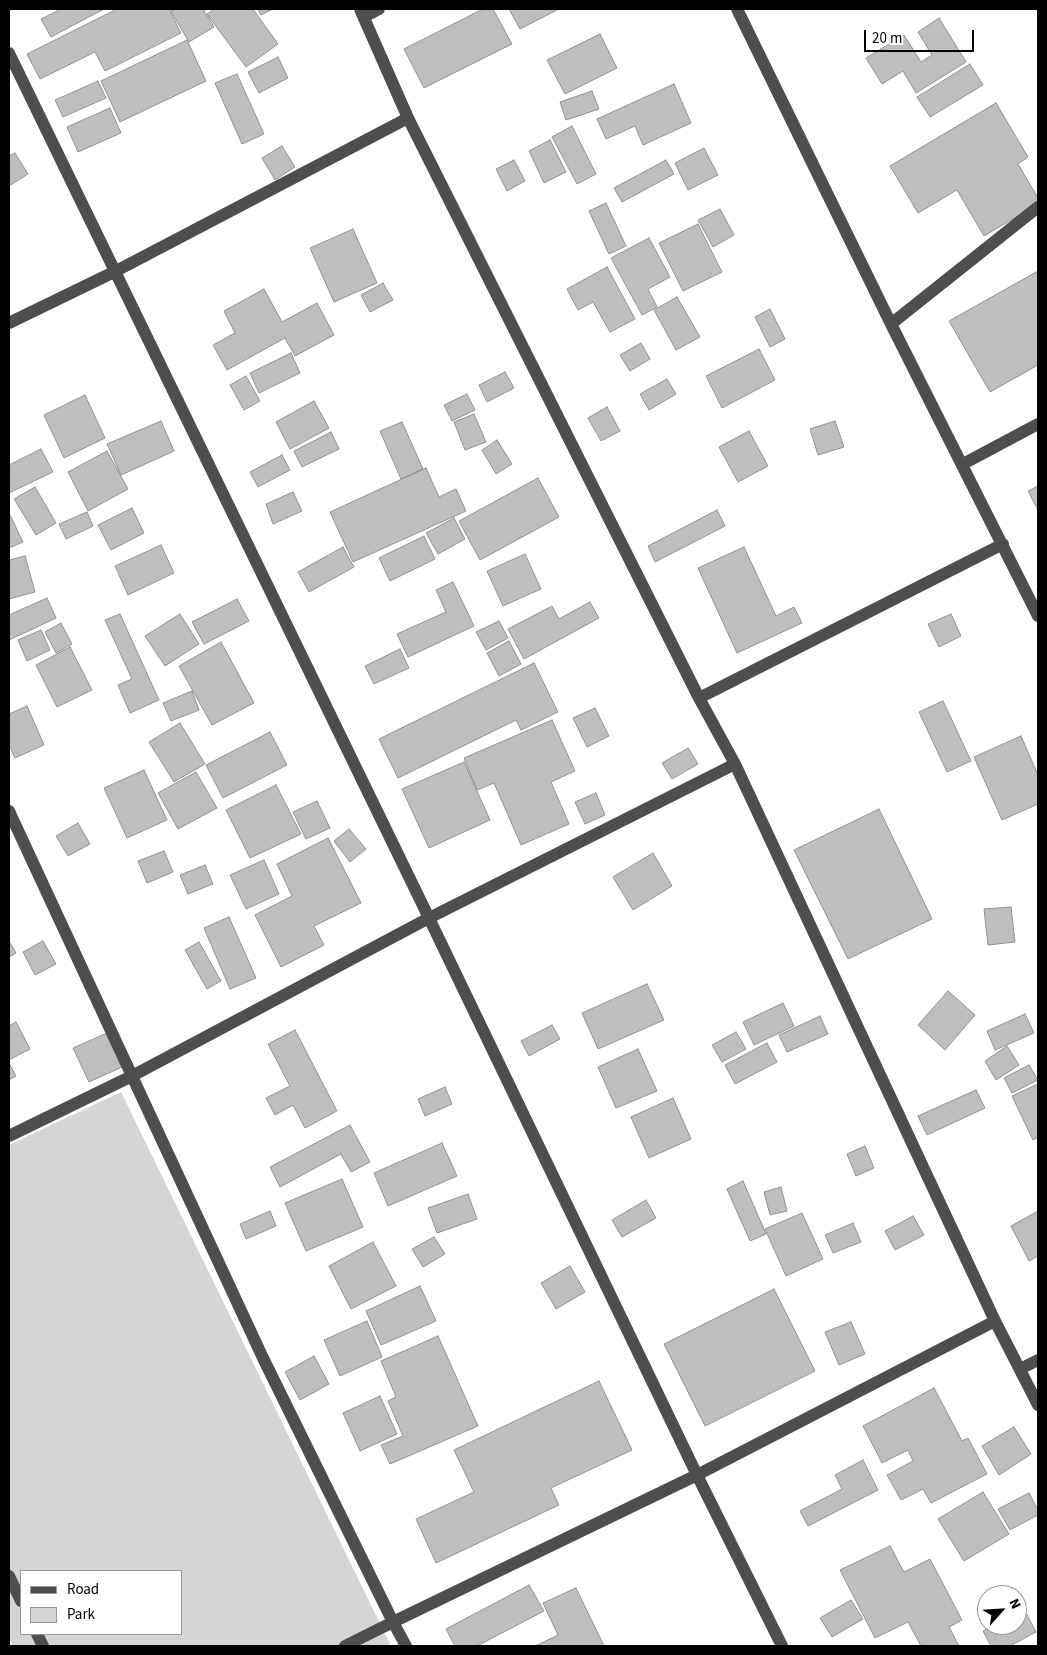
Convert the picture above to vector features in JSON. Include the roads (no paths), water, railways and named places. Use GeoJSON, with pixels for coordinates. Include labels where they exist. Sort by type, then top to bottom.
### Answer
{"type":"FeatureCollection","features":[{"type":"Feature","properties":{"kind":"street"},"geometry":{"type":"LineString","coordinates":[[379,9],[362,13],[408,118],[699,698],[735,764],[995,1321],[1038,1405]]}},
{"type":"Feature","properties":{"kind":"street"},"geometry":{"type":"LineString","coordinates":[[737,9],[891,324],[1038,616]]}},
{"type":"Feature","properties":{"kind":"street"},"geometry":{"type":"LineString","coordinates":[[9,53],[697,1475],[782,1646]]}},
{"type":"Feature","properties":{"kind":"street"},"geometry":{"type":"LineString","coordinates":[[9,323],[116,271],[408,118]]}},
{"type":"Feature","properties":{"kind":"street"},"geometry":{"type":"LineString","coordinates":[[891,324],[1038,207]]}},
{"type":"Feature","properties":{"kind":"street"},"geometry":{"type":"LineString","coordinates":[[963,464],[1038,424]]}},
{"type":"Feature","properties":{"kind":"street"},"geometry":{"type":"LineString","coordinates":[[699,698],[1003,544]]}},
{"type":"Feature","properties":{"kind":"street"},"geometry":{"type":"LineString","coordinates":[[9,1136],[132,1076],[429,918],[735,764]]}},
{"type":"Feature","properties":{"kind":"street"},"geometry":{"type":"LineString","coordinates":[[9,811],[263,1358],[406,1646]]}},
{"type":"Feature","properties":{"kind":"street"},"geometry":{"type":"LineString","coordinates":[[345,1646],[697,1475],[995,1321]]}},
{"type":"Feature","properties":{"kind":"street"},"geometry":{"type":"LineString","coordinates":[[1020,1369],[1038,1360]]}},
{"type":"Feature","properties":{"kind":"street"},"geometry":{"type":"LineString","coordinates":[[9,1576],[20,1599]]}},
{"type":"Feature","properties":{"kind":"street"},"geometry":{"type":"LineString","coordinates":[[38,1635],[44,1646]]}}]}
